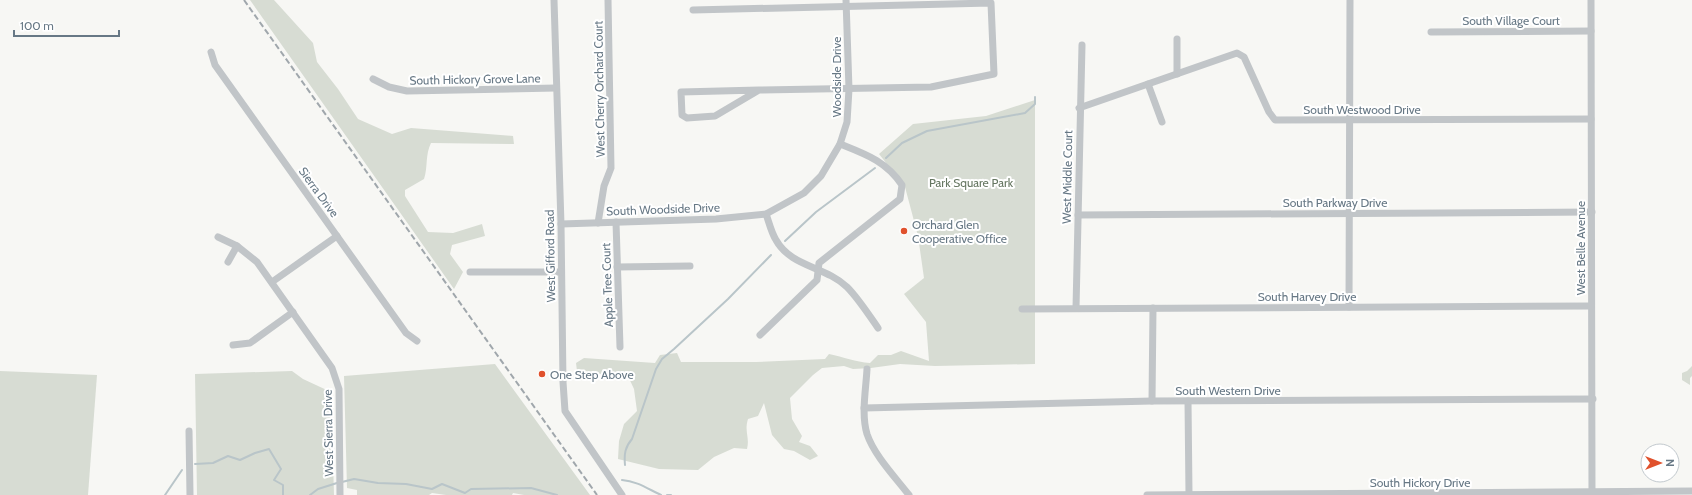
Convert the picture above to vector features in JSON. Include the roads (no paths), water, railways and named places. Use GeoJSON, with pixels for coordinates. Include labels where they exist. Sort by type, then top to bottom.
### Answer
{"type":"FeatureCollection","features":[{"type":"Feature","properties":{"kind":"street","name":"West Gifford Road"},"geometry":{"type":"LineString","coordinates":[[554,0],[561,224],[563,382],[566,411],[622,495]]}},
{"type":"Feature","properties":{"kind":"street","name":"West Cherry Orchard Court"},"geometry":{"type":"LineString","coordinates":[[598,223],[604,186],[611,168],[608,0]]}},
{"type":"Feature","properties":{"kind":"street"},"geometry":{"type":"LineString","coordinates":[[1349,307],[1348,213],[1350,0]]}},
{"type":"Feature","properties":{"kind":"street","name":"West Belle Avenue"},"geometry":{"type":"LineString","coordinates":[[1591,0],[1592,493]]}},
{"type":"Feature","properties":{"kind":"street"},"geometry":{"type":"LineString","coordinates":[[693,10],[846,4],[991,3],[994,74],[931,87],[759,90],[681,92],[682,115],[687,118],[715,116],[759,90]]}},
{"type":"Feature","properties":{"kind":"street","name":"Woodside Drive"},"geometry":{"type":"LineString","coordinates":[[766,214],[804,193],[821,176],[840,144],[847,122],[849,89],[846,4]]}},
{"type":"Feature","properties":{"kind":"street","name":"South Village Court"},"geometry":{"type":"LineString","coordinates":[[1431,32],[1591,31]]}},
{"type":"Feature","properties":{"kind":"street"},"geometry":{"type":"LineString","coordinates":[[1177,38],[1177,74]]}},
{"type":"Feature","properties":{"kind":"street","name":"West Middle Court"},"geometry":{"type":"LineString","coordinates":[[1076,308],[1082,46]]}},
{"type":"Feature","properties":{"kind":"street","name":"Sierra Drive"},"geometry":{"type":"LineString","coordinates":[[211,52],[215,65],[406,333],[417,341]]}},
{"type":"Feature","properties":{"kind":"street","name":"South Westwood Drive"},"geometry":{"type":"LineString","coordinates":[[1080,108],[1234,53],[1240,54],[1244,57],[1272,118],[1279,120],[1591,119]]}},
{"type":"Feature","properties":{"kind":"street","name":"South Hickory Grove Lane"},"geometry":{"type":"LineString","coordinates":[[373,79],[389,87],[407,91],[556,88]]}},
{"type":"Feature","properties":{"kind":"street"},"geometry":{"type":"LineString","coordinates":[[1148,84],[1162,122]]}},
{"type":"Feature","properties":{"kind":"street"},"geometry":{"type":"LineString","coordinates":[[760,335],[817,280],[819,263],[900,199],[902,185],[886,167],[872,157],[840,144]]}},
{"type":"Feature","properties":{"kind":"street","name":"South Parkway Drive"},"geometry":{"type":"LineString","coordinates":[[1078,215],[1592,212]]}},
{"type":"Feature","properties":{"kind":"street","name":"South Woodside Drive"},"geometry":{"type":"LineString","coordinates":[[561,224],[716,219],[766,214]]}},
{"type":"Feature","properties":{"kind":"street"},"geometry":{"type":"LineString","coordinates":[[766,214],[776,240],[784,251],[797,261],[819,269],[846,286],[878,328]]}},
{"type":"Feature","properties":{"kind":"street","name":"Apple Tree Court"},"geometry":{"type":"LineString","coordinates":[[616,222],[620,347]]}},
{"type":"Feature","properties":{"kind":"street"},"geometry":{"type":"LineString","coordinates":[[272,282],[337,236]]}},
{"type":"Feature","properties":{"kind":"street","name":"West Sierra Drive"},"geometry":{"type":"LineString","coordinates":[[218,237],[237,246],[257,262],[336,375],[340,397],[340,495]]}},
{"type":"Feature","properties":{"kind":"street"},"geometry":{"type":"LineString","coordinates":[[228,262],[237,246]]}},
{"type":"Feature","properties":{"kind":"street"},"geometry":{"type":"LineString","coordinates":[[617,267],[690,266]]}},
{"type":"Feature","properties":{"kind":"street"},"geometry":{"type":"LineString","coordinates":[[470,272],[561,272]]}},
{"type":"Feature","properties":{"kind":"street","name":"South Harvey Drive"},"geometry":{"type":"LineString","coordinates":[[1022,309],[1592,306]]}},
{"type":"Feature","properties":{"kind":"street"},"geometry":{"type":"LineString","coordinates":[[1152,401],[1153,308]]}},
{"type":"Feature","properties":{"kind":"street"},"geometry":{"type":"LineString","coordinates":[[234,345],[250,343],[293,312]]}},
{"type":"Feature","properties":{"kind":"street"},"geometry":{"type":"LineString","coordinates":[[867,369],[864,408],[865,425],[870,441],[875,450],[909,495]]}},
{"type":"Feature","properties":{"kind":"street","name":"South Western Drive"},"geometry":{"type":"LineString","coordinates":[[864,408],[1152,401],[1593,399]]}},
{"type":"Feature","properties":{"kind":"street"},"geometry":{"type":"LineString","coordinates":[[1188,401],[1189,494]]}},
{"type":"Feature","properties":{"kind":"street"},"geometry":{"type":"LineString","coordinates":[[189,431],[190,495]]}},
{"type":"Feature","properties":{"kind":"street","name":"South Hickory Drive"},"geometry":{"type":"LineString","coordinates":[[1147,495],[1499,494],[1692,491]]}},
{"type":"Feature","properties":{"kind":"waterway"},"geometry":{"type":"LineString","coordinates":[[886,158],[902,143],[927,131],[1025,113],[1035,104],[1035,97]]}},
{"type":"Feature","properties":{"kind":"waterway"},"geometry":{"type":"LineString","coordinates":[[785,241],[816,212],[875,168]]}},
{"type":"Feature","properties":{"kind":"waterway"},"geometry":{"type":"LineString","coordinates":[[625,465],[626,448],[632,439],[656,369],[662,359],[728,299],[771,255]]}},
{"type":"Feature","properties":{"kind":"waterway"},"geometry":{"type":"LineString","coordinates":[[195,464],[213,463],[228,456],[240,460],[255,453],[269,449],[281,469],[274,480],[283,485],[283,495]]}},
{"type":"Feature","properties":{"kind":"waterway"},"geometry":{"type":"LineString","coordinates":[[165,495],[182,470]]}},
{"type":"Feature","properties":{"kind":"waterway"},"geometry":{"type":"LineString","coordinates":[[342,482],[354,479],[378,483],[406,484],[432,489],[442,484],[465,493],[471,489],[531,488],[557,495]]}},
{"type":"Feature","properties":{"kind":"waterway"},"geometry":{"type":"LineString","coordinates":[[622,480],[638,484],[661,495]]}},
{"type":"Feature","properties":{"kind":"waterway"},"geometry":{"type":"LineString","coordinates":[[310,495],[318,489],[337,483]]}},
{"type":"Feature","properties":{"kind":"railway"},"geometry":{"type":"LineString","coordinates":[[244,0],[597,495]]}},
{"type":"Feature","properties":{"kind":"place","name":"Orchard Glen Cooperative Office"},"geometry":{"type":"Point","coordinates":[904,231]}},
{"type":"Feature","properties":{"kind":"place","name":"One Step Above"},"geometry":{"type":"Point","coordinates":[542,374]}},
{"type":"Feature","properties":{"kind":"park label","name":"Park Square Park"},"geometry":{"type":"Point","coordinates":[971,182]}}]}
